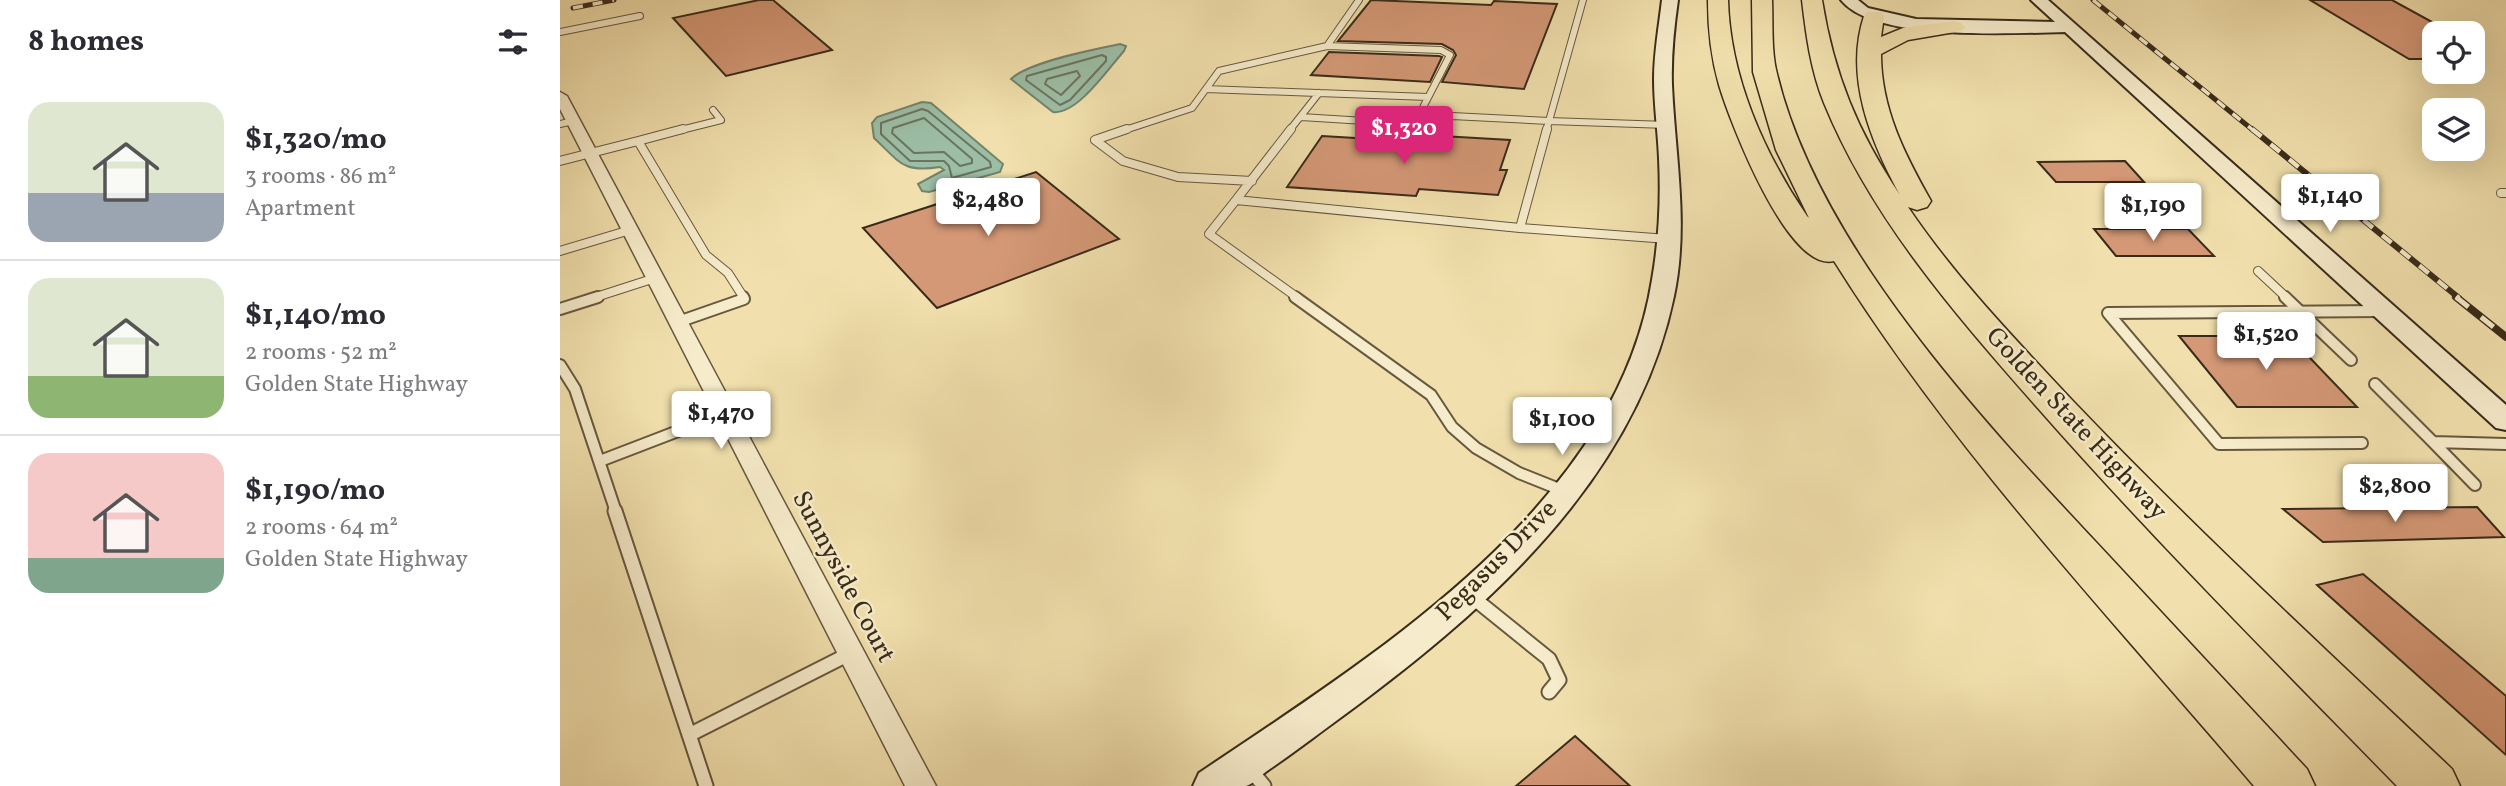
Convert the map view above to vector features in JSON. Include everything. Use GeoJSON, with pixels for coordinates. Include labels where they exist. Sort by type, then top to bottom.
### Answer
{"type":"FeatureCollection","features":[{"type":"Feature","properties":{"kind":"highway"},"geometry":{"type":"LineString","coordinates":[[1718,0],[1717,13],[1724,61],[1741,116],[1763,163],[1796,221],[1901,337],[2017,483],[2288,786]]}},
{"type":"Feature","properties":{"kind":"highway"},"geometry":{"type":"LineString","coordinates":[[1762,0],[1759,40],[1773,111],[1795,163],[1825,221],[1901,337]]}},
{"type":"Feature","properties":{"kind":"highway","name":"Golden State Highway"},"geometry":{"type":"LineString","coordinates":[[1812,0],[1819,54],[1836,103],[1866,163],[1913,235],[1977,317],[2087,440],[2433,786]]}},
{"type":"Feature","properties":{"kind":"highway"},"geometry":{"type":"LineString","coordinates":[[1875,8],[1869,52],[1871,93],[1895,162],[1933,229],[1977,317]]}},
{"type":"Feature","properties":{"kind":"highway"},"geometry":{"type":"LineString","coordinates":[[1869,52],[1903,34],[1954,27]]}},
{"type":"Feature","properties":{"kind":"street","name":"Pegasus Drive"},"geometry":{"type":"LineString","coordinates":[[1213,786],[1255,775],[1469,594],[1518,548],[1566,492],[1623,410],[1655,334],[1663,292],[1671,177],[1663,71],[1670,0]]}},
{"type":"Feature","properties":{"kind":"street"},"geometry":{"type":"LineString","coordinates":[[1849,0],[1853,7],[1875,8],[1910,23],[1954,27],[2069,27]]}},
{"type":"Feature","properties":{"kind":"street"},"geometry":{"type":"LineString","coordinates":[[2039,0],[2506,421]]}},
{"type":"Feature","properties":{"kind":"street","name":"Sunnyside Court"},"geometry":{"type":"LineString","coordinates":[[560,96],[566,123],[590,153],[921,786]]}},
{"type":"Feature","properties":{"kind":"lane"},"geometry":{"type":"LineString","coordinates":[[1327,46],[1359,0]]}},
{"type":"Feature","properties":{"kind":"lane"},"geometry":{"type":"LineString","coordinates":[[1520,228],[1583,0]]}},
{"type":"Feature","properties":{"kind":"lane"},"geometry":{"type":"LineString","coordinates":[[1664,0],[1670,0]]}},
{"type":"Feature","properties":{"kind":"lane"},"geometry":{"type":"LineString","coordinates":[[560,32],[640,16]]}},
{"type":"Feature","properties":{"kind":"lane"},"geometry":{"type":"LineString","coordinates":[[1252,181],[1178,177],[1123,161],[1095,140],[1192,108],[1219,71],[1327,46],[1441,50],[1450,55],[1417,119]]}},
{"type":"Feature","properties":{"kind":"lane"},"geometry":{"type":"LineString","coordinates":[[1206,89],[1428,97]]}},
{"type":"Feature","properties":{"kind":"lane"},"geometry":{"type":"LineString","coordinates":[[1319,93],[1209,233],[1431,395],[1451,426],[1482,453],[1566,492]]}},
{"type":"Feature","properties":{"kind":"lane"},"geometry":{"type":"LineString","coordinates":[[560,161],[721,120],[713,110]]}},
{"type":"Feature","properties":{"kind":"lane"},"geometry":{"type":"LineString","coordinates":[[1301,117],[1381,122],[1452,116],[1667,125]]}},
{"type":"Feature","properties":{"kind":"lane"},"geometry":{"type":"LineString","coordinates":[[638,141],[706,256],[728,273],[744,299],[678,322]]}},
{"type":"Feature","properties":{"kind":"lane"},"geometry":{"type":"LineString","coordinates":[[1236,200],[1520,228],[1668,239]]}},
{"type":"Feature","properties":{"kind":"lane"},"geometry":{"type":"LineString","coordinates":[[560,251],[630,230]]}},
{"type":"Feature","properties":{"kind":"lane"},"geometry":{"type":"LineString","coordinates":[[2258,271],[2351,360]]}},
{"type":"Feature","properties":{"kind":"lane"},"geometry":{"type":"LineString","coordinates":[[560,309],[655,278]]}},
{"type":"Feature","properties":{"kind":"lane"},"geometry":{"type":"LineString","coordinates":[[2362,443],[2219,444],[2108,313],[2383,311]]}},
{"type":"Feature","properties":{"kind":"lane"},"geometry":{"type":"LineString","coordinates":[[560,365],[575,389],[600,461],[706,786]]}},
{"type":"Feature","properties":{"kind":"lane"},"geometry":{"type":"LineString","coordinates":[[2375,384],[2475,485]]}},
{"type":"Feature","properties":{"kind":"lane"},"geometry":{"type":"LineString","coordinates":[[600,461],[725,413]]}},
{"type":"Feature","properties":{"kind":"lane"},"geometry":{"type":"LineString","coordinates":[[2433,442],[2506,444]]}},
{"type":"Feature","properties":{"kind":"lane"},"geometry":{"type":"LineString","coordinates":[[1469,594],[1549,659],[1559,680],[1549,692]]}},
{"type":"Feature","properties":{"kind":"lane"},"geometry":{"type":"LineString","coordinates":[[690,735],[851,653]]}},
{"type":"Feature","properties":{"kind":"water"},"geometry":{"type":"Polygon","coordinates":[[[1120,44],[1126,46],[1124,51],[1101,79],[1082,99],[1062,111],[1053,112],[1011,79],[1046,62],[1120,44]]]}},
{"type":"Feature","properties":{"kind":"water"},"geometry":{"type":"Polygon","coordinates":[[[922,102],[931,103],[1003,164],[1000,172],[929,192],[922,191],[918,184],[944,170],[940,167],[917,168],[902,164],[874,138],[872,123],[877,117],[922,102]]]}},
{"type":"Feature","properties":{"kind":"building"},"geometry":{"type":"Polygon","coordinates":[[[759,0],[773,0],[832,50],[726,76],[673,18],[759,0]]]}},
{"type":"Feature","properties":{"kind":"building"},"geometry":{"type":"Polygon","coordinates":[[[1371,0],[1491,5],[1494,1],[1557,4],[1524,89],[1442,82],[1456,55],[1442,44],[1338,41],[1371,0]]]}},
{"type":"Feature","properties":{"kind":"building"},"geometry":{"type":"Polygon","coordinates":[[[2310,0],[2392,0],[2430,21],[2422,21],[2422,59],[2409,59],[2310,0]]]}},
{"type":"Feature","properties":{"kind":"building"},"geometry":{"type":"Polygon","coordinates":[[[1329,52],[1442,57],[1430,82],[1311,75],[1329,52]]]}},
{"type":"Feature","properties":{"kind":"building"},"geometry":{"type":"Polygon","coordinates":[[[1322,136],[1439,143],[1442,136],[1510,140],[1500,170],[1507,170],[1498,195],[1419,189],[1416,196],[1287,187],[1322,136]]]}},
{"type":"Feature","properties":{"kind":"building"},"geometry":{"type":"Polygon","coordinates":[[[2125,161],[2144,182],[2056,182],[2038,162],[2125,161]]]}},
{"type":"Feature","properties":{"kind":"building"},"geometry":{"type":"Polygon","coordinates":[[[1036,172],[1119,239],[937,308],[863,228],[1036,172]]]}},
{"type":"Feature","properties":{"kind":"building"},"geometry":{"type":"Polygon","coordinates":[[[2094,229],[2188,229],[2214,256],[2116,256],[2094,229]]]}},
{"type":"Feature","properties":{"kind":"building"},"geometry":{"type":"Polygon","coordinates":[[[2179,336],[2289,336],[2357,407],[2237,407],[2179,336]]]}},
{"type":"Feature","properties":{"kind":"building"},"geometry":{"type":"Polygon","coordinates":[[[2477,507],[2504,537],[2323,542],[2283,509],[2477,507]]]}},
{"type":"Feature","properties":{"kind":"building"},"geometry":{"type":"Polygon","coordinates":[[[2363,574],[2506,696],[2506,755],[2317,585],[2363,574]]]}},
{"type":"Feature","properties":{"kind":"building"},"geometry":{"type":"Polygon","coordinates":[[[1575,736],[1630,786],[1516,786],[1575,736]]]}},
{"type":"Feature","properties":{"kind":"railway"},"geometry":{"type":"LineString","coordinates":[[573,8],[614,0]]}},
{"type":"Feature","properties":{"kind":"railway"},"geometry":{"type":"LineString","coordinates":[[2093,0],[2254,131]]}},
{"type":"Feature","properties":{"kind":"railway"},"geometry":{"type":"LineString","coordinates":[[2252,129],[2459,298]]}},
{"type":"Feature","properties":{"kind":"railway"},"geometry":{"type":"LineString","coordinates":[[2456,297],[2506,337]]}}]}
